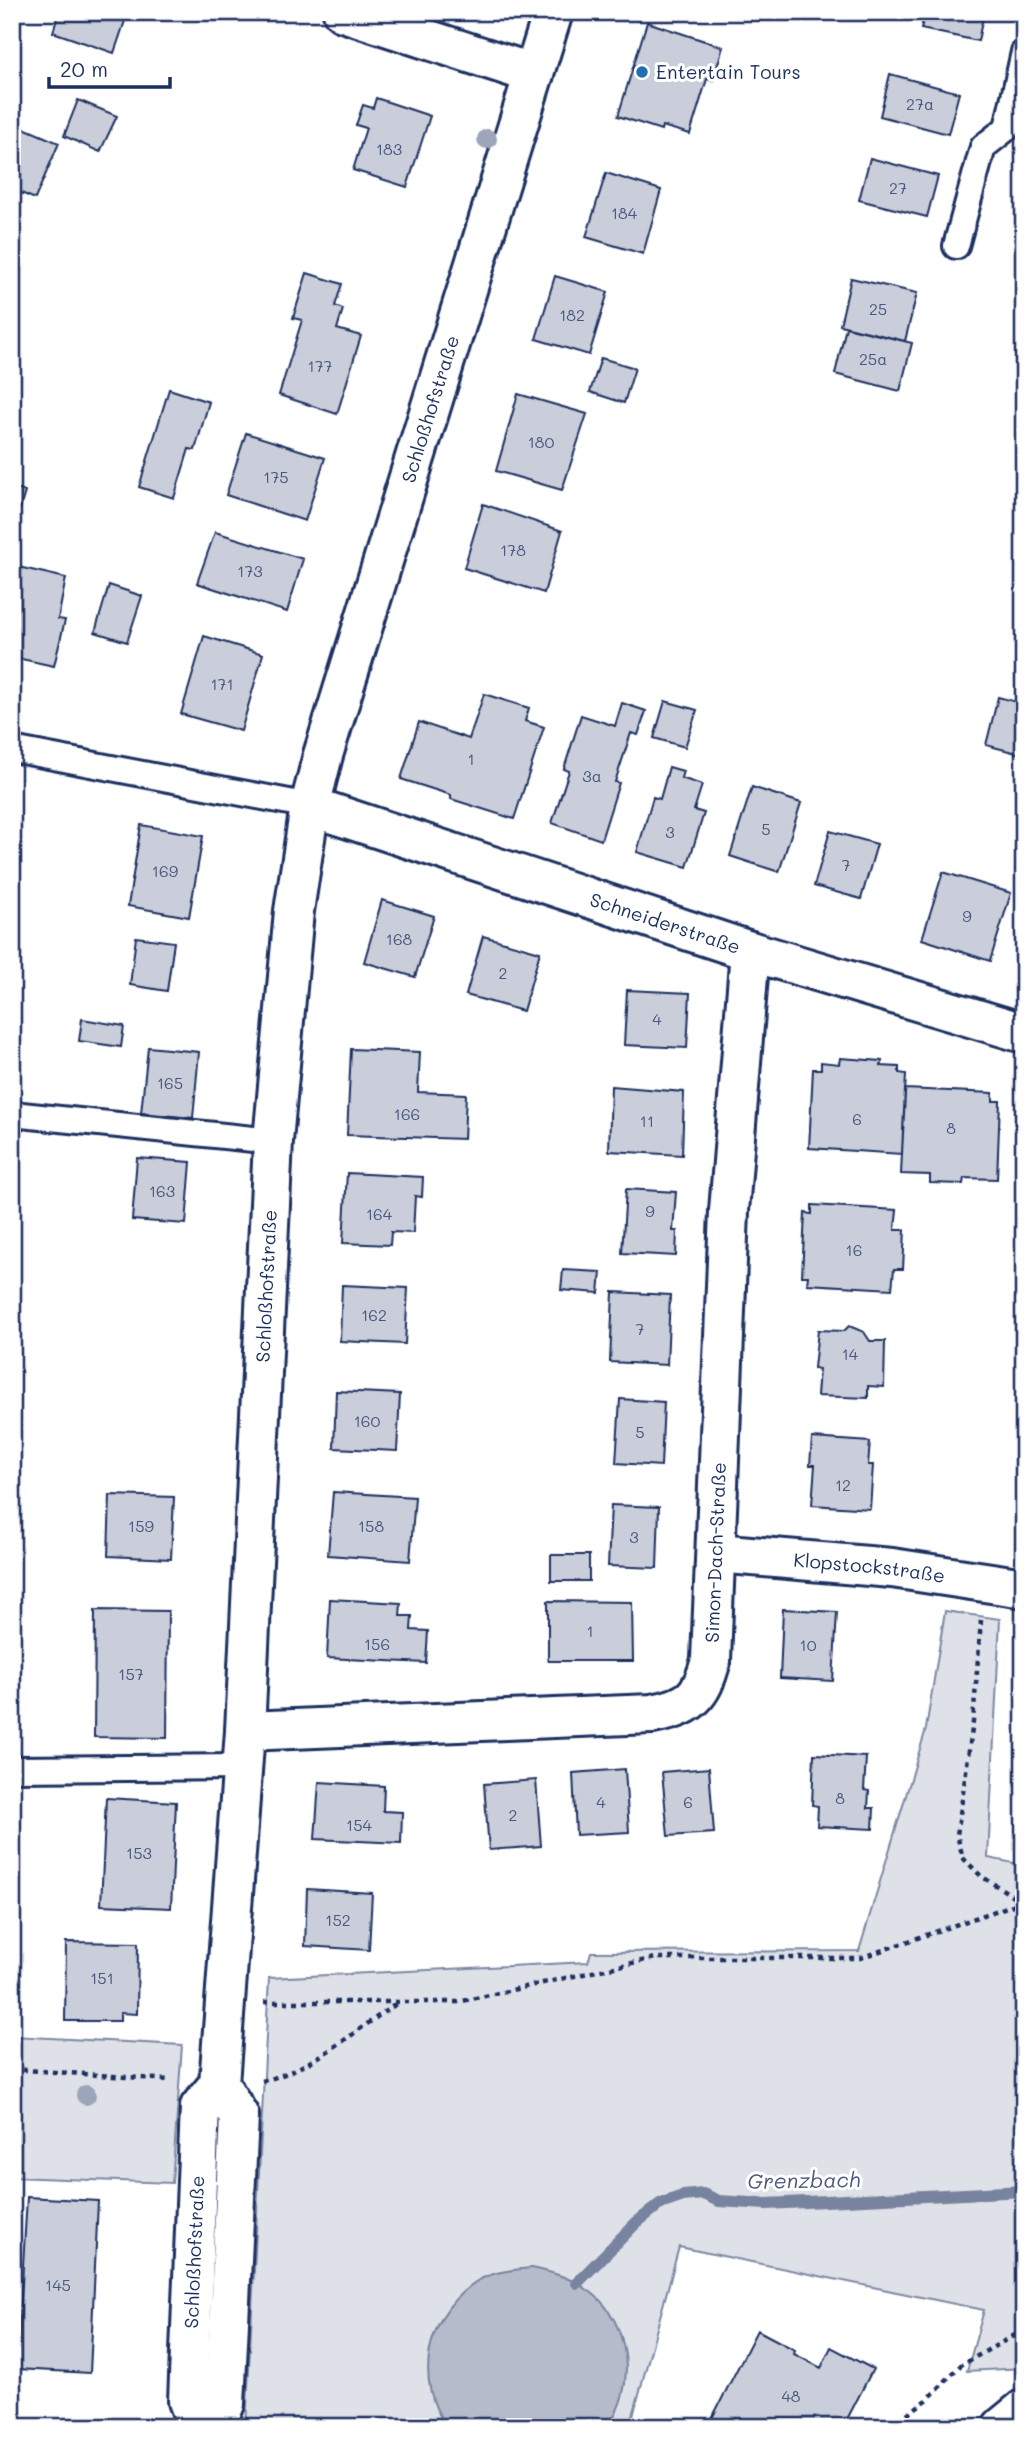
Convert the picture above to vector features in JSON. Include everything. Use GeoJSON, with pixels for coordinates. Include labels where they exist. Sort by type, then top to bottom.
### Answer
{"type":"FeatureCollection","features":[{"type":"Feature","properties":{"kind":"street"},"geometry":{"type":"LineString","coordinates":[[343,12],[534,74]]}},
{"type":"Feature","properties":{"kind":"street","name":"Schloßhofstraße"},"geometry":{"type":"LineString","coordinates":[[212,2427],[225,2404],[239,2116],[219,2084],[244,1749],[273,1141],[294,911],[310,806],[323,755],[553,12]]}},
{"type":"Feature","properties":{"kind":"street","name":"Schneiderstraße"},"geometry":{"type":"LineString","coordinates":[[310,806],[750,951],[1024,1031]]}},
{"type":"Feature","properties":{"kind":"street","name":"Simon-Dach-Straße"},"geometry":{"type":"LineString","coordinates":[[244,1749],[652,1714],[676,1709],[694,1697],[705,1681],[711,1660],[729,1211],[750,951]]}},
{"type":"Feature","properties":{"kind":"street","name":"Klopstockstraße"},"geometry":{"type":"LineString","coordinates":[[716,1553],[892,1568],[1024,1588]]}},
{"type":"Feature","properties":{"kind":"street","name":"Schloßhofstraße"},"geometry":{"type":"LineString","coordinates":[[198,2427],[188,2400],[200,2107],[219,2084]]}},
{"type":"Feature","properties":{"kind":"street"},"geometry":{"type":"LineString","coordinates":[[1002,2427],[1024,2409]]}},
{"type":"Feature","properties":{"kind":"lane"},"geometry":{"type":"LineString","coordinates":[[956,246],[983,147],[1015,130],[1024,51]]}},
{"type":"Feature","properties":{"kind":"lane"},"geometry":{"type":"LineString","coordinates":[[12,749],[310,806]]}},
{"type":"Feature","properties":{"kind":"lane"},"geometry":{"type":"LineString","coordinates":[[12,1114],[273,1141]]}},
{"type":"Feature","properties":{"kind":"lane"},"geometry":{"type":"LineString","coordinates":[[12,1769],[244,1749]]}},
{"type":"Feature","properties":{"kind":"path"},"geometry":{"type":"LineString","coordinates":[[1024,1451],[1021,1464],[1024,1468]]}},
{"type":"Feature","properties":{"kind":"path"},"geometry":{"type":"LineString","coordinates":[[978,1656],[973,1722],[957,1835],[962,1858],[981,1876],[1023,1901]]}},
{"type":"Feature","properties":{"kind":"path"},"geometry":{"type":"LineString","coordinates":[[224,2001],[397,2004],[458,2002],[655,1958],[860,1958],[1023,1901]]}},
{"type":"Feature","properties":{"kind":"path"},"geometry":{"type":"LineString","coordinates":[[12,2069],[219,2084],[251,2083],[278,2077],[318,2058],[397,2004]]}},
{"type":"Feature","properties":{"kind":"path"},"geometry":{"type":"LineString","coordinates":[[880,2427],[904,2416],[927,2400],[961,2365],[1024,2330]]}},
{"type":"Feature","properties":{"kind":"shaded area"},"geometry":{"type":"Polygon","coordinates":[[[945,1611],[1000,1619],[988,1858],[1024,1865],[1024,2368],[967,2371],[984,2310],[679,2247],[630,2427],[246,2427],[269,1978],[588,1962],[591,1952],[859,1951],[926,1729],[945,1611]]]}},
{"type":"Feature","properties":{"kind":"shaded area"},"geometry":{"type":"Polygon","coordinates":[[[12,2036],[182,2045],[172,2183],[12,2177],[12,2036]]]}},
{"type":"Feature","properties":{"kind":"water"},"geometry":{"type":"Polygon","coordinates":[[[532,2268],[563,2277],[585,2288],[605,2306],[615,2321],[622,2339],[626,2376],[623,2395],[616,2412],[606,2427],[447,2427],[430,2391],[428,2371],[435,2333],[443,2316],[455,2300],[477,2281],[499,2272],[532,2268]]]}},
{"type":"Feature","properties":{"kind":"building"},"geometry":{"type":"Polygon","coordinates":[[[59,12],[128,12],[114,53],[53,32],[59,12]]]}},
{"type":"Feature","properties":{"kind":"building"},"geometry":{"type":"Polygon","coordinates":[[[925,12],[984,12],[978,41],[921,29],[925,12]]]}},
{"type":"Feature","properties":{"kind":"building"},"geometry":{"type":"Polygon","coordinates":[[[647,22],[723,47],[713,80],[707,79],[690,134],[662,126],[661,130],[618,116],[647,22]]]}},
{"type":"Feature","properties":{"kind":"building"},"geometry":{"type":"Polygon","coordinates":[[[890,74],[959,93],[948,134],[880,116],[890,74]]]}},
{"type":"Feature","properties":{"kind":"building"},"geometry":{"type":"Polygon","coordinates":[[[376,98],[430,116],[407,187],[353,170],[366,128],[356,125],[363,105],[373,108],[376,98]]]}},
{"type":"Feature","properties":{"kind":"building"},"geometry":{"type":"Polygon","coordinates":[[[78,100],[117,116],[100,152],[64,136],[78,100]]]}},
{"type":"Feature","properties":{"kind":"building"},"geometry":{"type":"Polygon","coordinates":[[[12,123],[59,143],[35,199],[12,189],[12,123]]]}},
{"type":"Feature","properties":{"kind":"building"},"geometry":{"type":"Polygon","coordinates":[[[870,158],[938,176],[927,217],[859,200],[870,158]]]}},
{"type":"Feature","properties":{"kind":"building"},"geometry":{"type":"Polygon","coordinates":[[[606,173],[661,190],[643,254],[586,237],[606,173]]]}},
{"type":"Feature","properties":{"kind":"building"},"geometry":{"type":"Polygon","coordinates":[[[307,273],[342,284],[335,306],[343,309],[337,329],[361,336],[337,414],[279,395],[302,320],[293,318],[307,273]]]}},
{"type":"Feature","properties":{"kind":"building"},"geometry":{"type":"Polygon","coordinates":[[[555,276],[608,292],[589,355],[536,339],[555,276]]]}},
{"type":"Feature","properties":{"kind":"building"},"geometry":{"type":"Polygon","coordinates":[[[851,278],[917,293],[905,341],[840,325],[851,278]]]}},
{"type":"Feature","properties":{"kind":"building"},"geometry":{"type":"Polygon","coordinates":[[[846,327],[912,343],[900,391],[835,374],[846,327]]]}},
{"type":"Feature","properties":{"kind":"building"},"geometry":{"type":"Polygon","coordinates":[[[601,358],[635,368],[624,403],[590,392],[601,358]]]}},
{"type":"Feature","properties":{"kind":"building"},"geometry":{"type":"Polygon","coordinates":[[[169,389],[209,402],[195,450],[189,449],[174,498],[139,487],[169,389]]]}},
{"type":"Feature","properties":{"kind":"building"},"geometry":{"type":"Polygon","coordinates":[[[518,394],[587,414],[562,490],[496,471],[518,394]]]}},
{"type":"Feature","properties":{"kind":"building"},"geometry":{"type":"Polygon","coordinates":[[[246,433],[325,458],[305,521],[226,495],[246,433]]]}},
{"type":"Feature","properties":{"kind":"building"},"geometry":{"type":"Polygon","coordinates":[[[12,487],[25,492],[13,531],[12,531],[12,487]]]}},
{"type":"Feature","properties":{"kind":"building"},"geometry":{"type":"Polygon","coordinates":[[[483,504],[562,531],[544,593],[464,568],[483,504]]]}},
{"type":"Feature","properties":{"kind":"building"},"geometry":{"type":"Polygon","coordinates":[[[215,532],[303,559],[287,612],[197,583],[215,532]]]}},
{"type":"Feature","properties":{"kind":"building"},"geometry":{"type":"Polygon","coordinates":[[[14,566],[66,578],[58,619],[65,620],[54,666],[12,657],[14,566]]]}},
{"type":"Feature","properties":{"kind":"building"},"geometry":{"type":"Polygon","coordinates":[[[109,585],[142,596],[127,642],[95,632],[109,585]]]}},
{"type":"Feature","properties":{"kind":"building"},"geometry":{"type":"Polygon","coordinates":[[[204,636],[263,654],[241,731],[181,714],[204,636]]]}},
{"type":"Feature","properties":{"kind":"building"},"geometry":{"type":"Polygon","coordinates":[[[484,694],[529,708],[525,721],[544,727],[514,819],[451,799],[451,795],[401,779],[419,722],[469,739],[484,694]]]}},
{"type":"Feature","properties":{"kind":"building"},"geometry":{"type":"Polygon","coordinates":[[[998,697],[1024,704],[1024,755],[986,745],[998,697]]]}},
{"type":"Feature","properties":{"kind":"building"},"geometry":{"type":"Polygon","coordinates":[[[665,701],[697,710],[685,747],[654,738],[665,701]]]}},
{"type":"Feature","properties":{"kind":"building"},"geometry":{"type":"Polygon","coordinates":[[[622,703],[646,711],[638,735],[631,733],[615,782],[619,783],[601,840],[552,823],[569,771],[564,769],[581,715],[615,726],[622,703]]]}},
{"type":"Feature","properties":{"kind":"building"},"geometry":{"type":"Polygon","coordinates":[[[669,767],[683,771],[681,778],[702,785],[694,810],[704,813],[687,867],[637,852],[653,797],[660,799],[669,767]]]}},
{"type":"Feature","properties":{"kind":"building"},"geometry":{"type":"Polygon","coordinates":[[[752,787],[801,803],[779,872],[730,856],[752,787]]]}},
{"type":"Feature","properties":{"kind":"building"},"geometry":{"type":"Polygon","coordinates":[[[141,825],[203,836],[189,917],[128,906],[141,825]]]}},
{"type":"Feature","properties":{"kind":"building"},"geometry":{"type":"Polygon","coordinates":[[[830,831],[877,844],[861,899],[814,886],[830,831]]]}},
{"type":"Feature","properties":{"kind":"building"},"geometry":{"type":"Polygon","coordinates":[[[943,872],[1011,893],[990,961],[922,939],[943,872]]]}},
{"type":"Feature","properties":{"kind":"building"},"geometry":{"type":"Polygon","coordinates":[[[382,900],[434,916],[415,977],[364,962],[382,900]]]}},
{"type":"Feature","properties":{"kind":"building"},"geometry":{"type":"Polygon","coordinates":[[[483,936],[540,952],[523,1011],[466,995],[483,936]]]}},
{"type":"Feature","properties":{"kind":"building"},"geometry":{"type":"Polygon","coordinates":[[[136,937],[174,942],[167,991],[130,985],[136,937]]]}},
{"type":"Feature","properties":{"kind":"building"},"geometry":{"type":"Polygon","coordinates":[[[627,990],[690,993],[687,1048],[624,1045],[627,990]]]}},
{"type":"Feature","properties":{"kind":"building"},"geometry":{"type":"Polygon","coordinates":[[[82,1019],[124,1026],[121,1047],[79,1041],[82,1019]]]}},
{"type":"Feature","properties":{"kind":"building"},"geometry":{"type":"Polygon","coordinates":[[[148,1047],[199,1052],[193,1118],[141,1113],[148,1047]]]}},
{"type":"Feature","properties":{"kind":"building"},"geometry":{"type":"Polygon","coordinates":[[[351,1049],[420,1052],[418,1092],[466,1094],[464,1139],[347,1135],[351,1049]]]}},
{"type":"Feature","properties":{"kind":"building"},"geometry":{"type":"Polygon","coordinates":[[[840,1058],[882,1061],[881,1066],[899,1067],[899,1073],[906,1074],[902,1154],[809,1148],[813,1069],[821,1069],[821,1062],[839,1064],[840,1058]]]}},
{"type":"Feature","properties":{"kind":"building"},"geometry":{"type":"Polygon","coordinates":[[[611,1086],[684,1092],[682,1155],[609,1151],[611,1086]]]}},
{"type":"Feature","properties":{"kind":"building"},"geometry":{"type":"Polygon","coordinates":[[[905,1089],[993,1093],[993,1101],[1000,1101],[997,1179],[964,1178],[963,1184],[930,1183],[930,1175],[901,1174],[905,1089]]]}},
{"type":"Feature","properties":{"kind":"building"},"geometry":{"type":"Polygon","coordinates":[[[137,1158],[191,1162],[186,1224],[132,1220],[137,1158]]]}},
{"type":"Feature","properties":{"kind":"building"},"geometry":{"type":"Polygon","coordinates":[[[347,1173],[423,1177],[422,1197],[415,1196],[413,1233],[391,1232],[390,1245],[343,1243],[347,1173]]]}},
{"type":"Feature","properties":{"kind":"building"},"geometry":{"type":"Polygon","coordinates":[[[626,1189],[676,1192],[673,1231],[677,1231],[676,1256],[622,1253],[626,1189]]]}},
{"type":"Feature","properties":{"kind":"building"},"geometry":{"type":"Polygon","coordinates":[[[812,1205],[897,1210],[895,1230],[905,1230],[903,1269],[894,1269],[892,1289],[807,1284],[808,1276],[802,1276],[805,1213],[812,1214],[812,1205]]]}},
{"type":"Feature","properties":{"kind":"building"},"geometry":{"type":"Polygon","coordinates":[[[563,1270],[601,1272],[599,1293],[561,1290],[563,1270]]]}},
{"type":"Feature","properties":{"kind":"building"},"geometry":{"type":"Polygon","coordinates":[[[342,1285],[408,1288],[405,1344],[340,1341],[342,1285]]]}},
{"type":"Feature","properties":{"kind":"building"},"geometry":{"type":"Polygon","coordinates":[[[613,1292],[670,1295],[667,1365],[610,1362],[613,1292]]]}},
{"type":"Feature","properties":{"kind":"building"},"geometry":{"type":"Polygon","coordinates":[[[849,1326],[864,1332],[870,1341],[885,1341],[884,1387],[868,1386],[868,1398],[817,1396],[819,1369],[814,1368],[818,1330],[844,1331],[849,1326]]]}},
{"type":"Feature","properties":{"kind":"building"},"geometry":{"type":"Polygon","coordinates":[[[336,1391],[400,1394],[397,1451],[334,1448],[336,1391]]]}},
{"type":"Feature","properties":{"kind":"building"},"geometry":{"type":"Polygon","coordinates":[[[620,1399],[664,1402],[661,1466],[616,1463],[620,1399]]]}},
{"type":"Feature","properties":{"kind":"building"},"geometry":{"type":"Polygon","coordinates":[[[812,1438],[870,1442],[868,1465],[873,1465],[870,1509],[812,1505],[815,1465],[810,1465],[812,1438]]]}},
{"type":"Feature","properties":{"kind":"building"},"geometry":{"type":"Polygon","coordinates":[[[333,1492],[415,1497],[410,1561],[328,1555],[333,1492]]]}},
{"type":"Feature","properties":{"kind":"building"},"geometry":{"type":"Polygon","coordinates":[[[110,1495],[174,1497],[171,1559],[108,1556],[110,1495]]]}},
{"type":"Feature","properties":{"kind":"building"},"geometry":{"type":"Polygon","coordinates":[[[611,1505],[659,1507],[657,1568],[608,1566],[611,1505]]]}},
{"type":"Feature","properties":{"kind":"building"},"geometry":{"type":"Polygon","coordinates":[[[551,1555],[589,1555],[589,1581],[551,1581],[551,1555]]]}},
{"type":"Feature","properties":{"kind":"building"},"geometry":{"type":"Polygon","coordinates":[[[330,1599],[401,1603],[400,1616],[412,1616],[411,1630],[428,1631],[426,1663],[327,1658],[330,1599]]]}},
{"type":"Feature","properties":{"kind":"building"},"geometry":{"type":"Polygon","coordinates":[[[548,1601],[632,1602],[633,1661],[548,1661],[548,1601]]]}},
{"type":"Feature","properties":{"kind":"building"},"geometry":{"type":"Polygon","coordinates":[[[783,1609],[837,1612],[833,1681],[780,1678],[783,1609]]]}},
{"type":"Feature","properties":{"kind":"building"},"geometry":{"type":"Polygon","coordinates":[[[95,1610],[168,1611],[167,1738],[94,1737],[95,1610]]]}},
{"type":"Feature","properties":{"kind":"building"},"geometry":{"type":"Polygon","coordinates":[[[814,1754],[866,1757],[864,1790],[869,1791],[868,1808],[874,1808],[873,1829],[817,1826],[818,1806],[812,1805],[814,1754]]]}},
{"type":"Feature","properties":{"kind":"building"},"geometry":{"type":"Polygon","coordinates":[[[709,1768],[714,1833],[668,1836],[662,1772],[709,1768]]]}},
{"type":"Feature","properties":{"kind":"building"},"geometry":{"type":"Polygon","coordinates":[[[625,1769],[629,1832],[576,1835],[573,1773],[625,1769]]]}},
{"type":"Feature","properties":{"kind":"building"},"geometry":{"type":"Polygon","coordinates":[[[536,1780],[541,1846],[489,1850],[484,1784],[536,1780]]]}},
{"type":"Feature","properties":{"kind":"building"},"geometry":{"type":"Polygon","coordinates":[[[319,1782],[384,1786],[383,1811],[402,1812],[401,1843],[315,1839],[319,1782]]]}},
{"type":"Feature","properties":{"kind":"building"},"geometry":{"type":"Polygon","coordinates":[[[106,1798],[176,1802],[171,1908],[101,1905],[106,1798]]]}},
{"type":"Feature","properties":{"kind":"building"},"geometry":{"type":"Polygon","coordinates":[[[307,1889],[372,1893],[369,1950],[305,1946],[307,1889]]]}},
{"type":"Feature","properties":{"kind":"building"},"geometry":{"type":"Polygon","coordinates":[[[66,1942],[138,1943],[137,2014],[120,2013],[120,2021],[65,2021],[66,1942]]]}},
{"type":"Feature","properties":{"kind":"building"},"geometry":{"type":"Polygon","coordinates":[[[27,2197],[98,2201],[90,2373],[17,2369],[27,2197]]]}},
{"type":"Feature","properties":{"kind":"building"},"geometry":{"type":"Polygon","coordinates":[[[757,2330],[795,2350],[794,2354],[821,2368],[831,2347],[873,2369],[843,2427],[715,2427],[709,2424],[757,2330]]]}},
{"type":"Feature","properties":{"kind":"waterway","name":"Grenzbach"},"geometry":{"type":"LineString","coordinates":[[577,2283],[636,2223],[660,2204],[683,2196],[703,2194],[719,2201],[766,2204],[1024,2191]]}},
{"type":"Feature","properties":{"kind":"place","name":"Entertain Tours"},"geometry":{"type":"Point","coordinates":[642,72]}}]}
